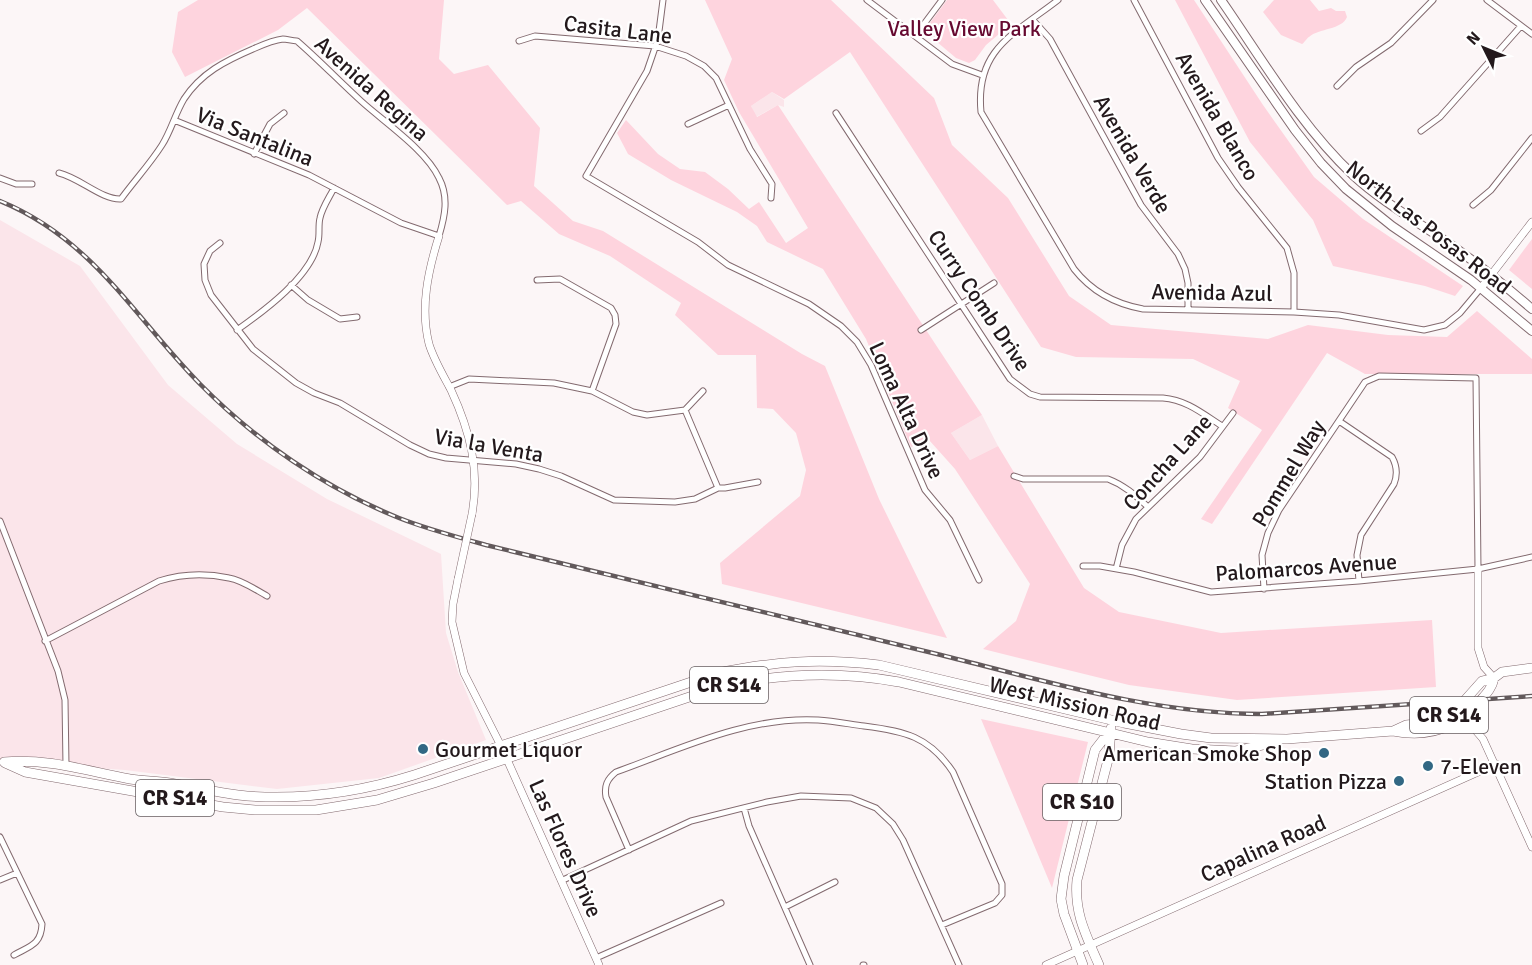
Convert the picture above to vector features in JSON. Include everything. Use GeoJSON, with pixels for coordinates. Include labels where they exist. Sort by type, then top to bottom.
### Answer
{"type":"FeatureCollection","features":[{"type":"Feature","properties":{"kind":"main road","name":"North Las Posas Road"},"geometry":{"type":"LineString","coordinates":[[1205,0],[1295,130],[1334,177],[1392,226],[1481,288],[1532,331]]}},
{"type":"Feature","properties":{"kind":"main road","name":"North Las Posas Road"},"geometry":{"type":"LineString","coordinates":[[1221,0],[1304,120],[1352,174],[1382,200],[1439,236],[1532,309]]}},
{"type":"Feature","properties":{"kind":"main road","name":"West Mission Road"},"geometry":{"type":"LineString","coordinates":[[501,746],[718,673],[760,664],[804,660],[879,664],[1155,730],[1211,738],[1287,739],[1442,729],[1465,718],[1492,688],[1494,678]]}},
{"type":"Feature","properties":{"kind":"main road","name":"West Mission Road"},"geometry":{"type":"LineString","coordinates":[[1393,731],[1406,725],[1436,722],[1446,718],[1482,681],[1494,678],[1502,672],[1532,668]]}},
{"type":"Feature","properties":{"kind":"main road","name":"West Mission Road"},"geometry":{"type":"LineString","coordinates":[[507,759],[694,694],[781,675],[870,676],[1192,749],[1220,751],[1250,748],[1287,739]]}},
{"type":"Feature","properties":{"kind":"main road","name":"CR S10"},"geometry":{"type":"LineString","coordinates":[[1099,965],[1077,909],[1077,880],[1109,756],[1109,732],[1113,720]]}},
{"type":"Feature","properties":{"kind":"main road","name":"CR S10"},"geometry":{"type":"LineString","coordinates":[[1083,965],[1068,927],[1061,899],[1065,872],[1095,750],[1109,732]]}},
{"type":"Feature","properties":{"kind":"main road","name":"CR S14"},"geometry":{"type":"LineString","coordinates":[[2,762],[28,760],[212,792],[281,797],[339,793],[387,783],[501,746]]}},
{"type":"Feature","properties":{"kind":"main road","name":"CR S14"},"geometry":{"type":"LineString","coordinates":[[2,762],[25,772],[90,784],[223,807],[284,811],[316,810],[377,800],[507,759]]}},
{"type":"Feature","properties":{"kind":"street"},"geometry":{"type":"LineString","coordinates":[[655,45],[663,0]]}},
{"type":"Feature","properties":{"kind":"street"},"geometry":{"type":"LineString","coordinates":[[867,0],[952,64],[982,75],[988,60],[1001,45],[1058,0]]}},
{"type":"Feature","properties":{"kind":"street"},"geometry":{"type":"LineString","coordinates":[[915,36],[942,0]]}},
{"type":"Feature","properties":{"kind":"street","name":"Avenida Blanco"},"geometry":{"type":"LineString","coordinates":[[1134,0],[1218,158],[1287,249],[1294,273],[1294,312]]}},
{"type":"Feature","properties":{"kind":"street"},"geometry":{"type":"LineString","coordinates":[[1337,86],[1356,67],[1391,43],[1434,0]]}},
{"type":"Feature","properties":{"kind":"street"},"geometry":{"type":"LineString","coordinates":[[1487,0],[1532,34]]}},
{"type":"Feature","properties":{"kind":"street","name":"Avenida Verde"},"geometry":{"type":"LineString","coordinates":[[1033,20],[1050,39],[1141,205],[1178,254],[1188,283],[1188,310]]}},
{"type":"Feature","properties":{"kind":"street"},"geometry":{"type":"LineString","coordinates":[[1421,131],[1440,117],[1521,26]]}},
{"type":"Feature","properties":{"kind":"street","name":"Casita Lane"},"geometry":{"type":"LineString","coordinates":[[519,41],[535,36],[655,45],[686,56],[704,66],[716,78],[750,149],[772,184],[771,198]]}},
{"type":"Feature","properties":{"kind":"street","name":"Avenida Regina"},"geometry":{"type":"LineString","coordinates":[[174,120],[182,102],[206,73],[228,60],[268,43],[283,39],[297,41],[431,165],[445,193],[446,208],[439,236]]}},
{"type":"Feature","properties":{"kind":"street","name":"Loma Alta Drive"},"geometry":{"type":"LineString","coordinates":[[655,45],[647,71],[586,176],[699,242],[728,265],[809,304],[841,326],[857,342],[871,365],[925,490],[950,520],[979,580]]}},
{"type":"Feature","properties":{"kind":"street","name":"Avenida Azul"},"geometry":{"type":"LineString","coordinates":[[982,75],[979,92],[981,112],[1082,280],[1103,297],[1126,306],[1143,309],[1339,315],[1424,330],[1445,325],[1460,313],[1532,222]]}},
{"type":"Feature","properties":{"kind":"street"},"geometry":{"type":"LineString","coordinates":[[688,124],[729,105]]}},
{"type":"Feature","properties":{"kind":"street"},"geometry":{"type":"LineString","coordinates":[[254,154],[270,123],[284,113]]}},
{"type":"Feature","properties":{"kind":"street","name":"Curry Comb Drive"},"geometry":{"type":"LineString","coordinates":[[836,113],[1010,379],[1030,394],[1051,398],[1177,399],[1222,426]]}},
{"type":"Feature","properties":{"kind":"street","name":"Via Santalina"},"geometry":{"type":"LineString","coordinates":[[59,173],[84,182],[111,200],[121,200],[164,142],[174,120],[309,175],[401,222],[439,236]]}},
{"type":"Feature","properties":{"kind":"street"},"geometry":{"type":"LineString","coordinates":[[1473,205],[1491,190],[1532,138]]}},
{"type":"Feature","properties":{"kind":"street"},"geometry":{"type":"LineString","coordinates":[[0,178],[16,184],[32,184]]}},
{"type":"Feature","properties":{"kind":"street"},"geometry":{"type":"LineString","coordinates":[[237,330],[266,310],[311,261],[319,241],[320,217],[334,188]]}},
{"type":"Feature","properties":{"kind":"street","name":"Las Flores Drive"},"geometry":{"type":"LineString","coordinates":[[439,236],[427,280],[426,326],[430,346],[463,416],[474,460],[476,484],[453,604],[452,622],[464,673],[501,746],[597,961]]}},
{"type":"Feature","properties":{"kind":"street","name":"Via la Venta"},"geometry":{"type":"LineString","coordinates":[[220,243],[210,251],[204,264],[206,280],[211,296],[253,349],[276,369],[314,393],[340,403],[429,454],[446,458],[516,464],[539,469],[561,476],[614,500],[675,502],[695,499],[718,488],[758,482]]}},
{"type":"Feature","properties":{"kind":"street"},"geometry":{"type":"LineString","coordinates":[[537,280],[560,279],[611,308],[615,315],[616,324],[592,391]]}},
{"type":"Feature","properties":{"kind":"street"},"geometry":{"type":"LineString","coordinates":[[921,330],[994,283]]}},
{"type":"Feature","properties":{"kind":"street"},"geometry":{"type":"LineString","coordinates":[[291,285],[308,300],[340,319],[357,317]]}},
{"type":"Feature","properties":{"kind":"street","name":"Pommel Way"},"geometry":{"type":"LineString","coordinates":[[1263,589],[1262,555],[1268,533],[1279,510],[1365,382],[1378,376],[1476,378],[1478,569]]}},
{"type":"Feature","properties":{"kind":"street"},"geometry":{"type":"LineString","coordinates":[[449,387],[468,379],[554,383],[592,391],[633,412],[647,415],[685,410],[703,391]]}},
{"type":"Feature","properties":{"kind":"street"},"geometry":{"type":"LineString","coordinates":[[685,410],[718,488]]}},
{"type":"Feature","properties":{"kind":"street","name":"Concha Lane"},"geometry":{"type":"LineString","coordinates":[[1116,569],[1127,533],[1147,506],[1200,457],[1233,413]]}},
{"type":"Feature","properties":{"kind":"street"},"geometry":{"type":"LineString","coordinates":[[1339,420],[1392,458],[1396,466],[1394,484],[1361,535],[1357,555],[1359,581]]}},
{"type":"Feature","properties":{"kind":"street"},"geometry":{"type":"LineString","coordinates":[[1014,476],[1023,479],[1108,479],[1131,491],[1147,506]]}},
{"type":"Feature","properties":{"kind":"street"},"geometry":{"type":"LineString","coordinates":[[0,521],[58,670],[64,699],[66,766]]}},
{"type":"Feature","properties":{"kind":"street","name":"Palomarcos Avenue"},"geometry":{"type":"LineString","coordinates":[[1083,566],[1134,572],[1204,591],[1263,589],[1478,569],[1532,557]]}},
{"type":"Feature","properties":{"kind":"street"},"geometry":{"type":"LineString","coordinates":[[1478,569],[1478,648],[1484,667],[1494,678]]}},
{"type":"Feature","properties":{"kind":"street"},"geometry":{"type":"LineString","coordinates":[[45,641],[159,581],[176,576],[231,578],[267,596]]}},
{"type":"Feature","properties":{"kind":"street"},"geometry":{"type":"LineString","coordinates":[[1465,718],[1483,739],[1496,764],[1532,847]]}},
{"type":"Feature","properties":{"kind":"street"},"geometry":{"type":"LineString","coordinates":[[629,850],[604,788],[616,772],[710,738],[767,724],[817,720],[891,730],[914,736],[927,743],[944,759],[953,772],[1002,884],[1002,895],[995,903],[942,926]]}},
{"type":"Feature","properties":{"kind":"street","name":"Capalina Road"},"geometry":{"type":"LineString","coordinates":[[1046,965],[1496,764]]}},
{"type":"Feature","properties":{"kind":"street"},"geometry":{"type":"LineString","coordinates":[[562,880],[691,821],[801,796],[851,798],[876,808],[893,824],[903,840],[959,965]]}},
{"type":"Feature","properties":{"kind":"street"},"geometry":{"type":"LineString","coordinates":[[744,808],[748,826],[810,965]]}},
{"type":"Feature","properties":{"kind":"street"},"geometry":{"type":"LineString","coordinates":[[0,837],[42,924],[42,935],[36,943],[14,955]]}},
{"type":"Feature","properties":{"kind":"street"},"geometry":{"type":"LineString","coordinates":[[0,880],[17,873]]}},
{"type":"Feature","properties":{"kind":"street"},"geometry":{"type":"LineString","coordinates":[[784,907],[835,882]]}},
{"type":"Feature","properties":{"kind":"street"},"geometry":{"type":"LineString","coordinates":[[597,961],[721,903]]}},
{"type":"Feature","properties":{"kind":"shaded area"},"geometry":{"type":"Polygon","coordinates":[[[772,92],[784,100],[784,107],[778,105],[756,117],[751,106],[772,92]]]}},
{"type":"Feature","properties":{"kind":"shaded area"},"geometry":{"type":"Polygon","coordinates":[[[0,220],[80,266],[168,385],[237,444],[327,499],[441,554],[446,633],[458,672],[486,740],[379,778],[277,789],[125,770],[4,762],[0,764],[0,220]]]}},
{"type":"Feature","properties":{"kind":"shaded area"},"geometry":{"type":"Polygon","coordinates":[[[982,415],[998,446],[970,460],[951,433],[982,415]]]}},
{"type":"Feature","properties":{"kind":"green space"},"geometry":{"type":"Polygon","coordinates":[[[198,0],[444,0],[439,59],[454,74],[488,65],[540,128],[534,186],[573,221],[603,231],[825,366],[879,499],[947,638],[722,584],[720,563],[800,496],[806,470],[796,433],[773,409],[757,408],[756,355],[718,355],[675,315],[681,303],[610,256],[559,234],[521,201],[507,205],[307,8],[278,30],[185,77],[172,52],[178,12],[198,0]]]}},
{"type":"Feature","properties":{"kind":"green space"},"geometry":{"type":"Polygon","coordinates":[[[705,0],[831,0],[934,98],[952,145],[1008,198],[1069,296],[1111,325],[1268,339],[1308,325],[1388,335],[1447,337],[1477,311],[1532,359],[1532,374],[1365,374],[1327,353],[1212,524],[1201,519],[1262,430],[1228,408],[1240,381],[1193,359],[1076,357],[1041,347],[850,52],[784,99],[772,92],[751,106],[757,117],[778,105],[982,415],[951,433],[970,460],[998,446],[1084,588],[1119,612],[1221,633],[1432,620],[1436,687],[1237,700],[1129,685],[983,649],[1016,621],[1030,584],[955,469],[929,440],[911,447],[866,339],[823,269],[767,242],[757,226],[737,212],[671,180],[628,154],[617,133],[626,120],[658,154],[680,169],[705,172],[749,209],[759,202],[786,243],[808,228],[739,112],[724,80],[732,59],[705,0]]]}},
{"type":"Feature","properties":{"kind":"green space","name":"Valley View Park"},"geometry":{"type":"Polygon","coordinates":[[[947,0],[993,0],[1011,24],[986,45],[975,60],[969,63],[956,58],[924,31],[947,0]]]}},
{"type":"Feature","properties":{"kind":"green space"},"geometry":{"type":"Polygon","coordinates":[[[1175,0],[1194,0],[1263,105],[1314,177],[1363,219],[1463,286],[1455,296],[1425,286],[1333,266],[1313,220],[1250,142],[1175,0]]]}},
{"type":"Feature","properties":{"kind":"green space"},"geometry":{"type":"Polygon","coordinates":[[[1274,0],[1310,0],[1319,11],[1331,8],[1336,11],[1345,11],[1347,17],[1335,27],[1308,37],[1302,44],[1281,35],[1263,12],[1274,0]]]}},
{"type":"Feature","properties":{"kind":"green space"},"geometry":{"type":"Polygon","coordinates":[[[1532,239],[1532,289],[1509,270],[1532,239]]]}},
{"type":"Feature","properties":{"kind":"green space"},"geometry":{"type":"Polygon","coordinates":[[[981,719],[1088,742],[1052,888],[981,719]]]}},
{"type":"Feature","properties":{"kind":"railway"},"geometry":{"type":"LineString","coordinates":[[0,201],[33,217],[61,236],[86,258],[110,281],[200,384],[268,444],[345,492],[399,518],[431,529],[486,545],[1060,685],[1140,702],[1221,713],[1262,714],[1532,696]]}},
{"type":"Feature","properties":{"kind":"place","name":"Gourmet Liquor"},"geometry":{"type":"Point","coordinates":[423,749]}},
{"type":"Feature","properties":{"kind":"place","name":"American Smoke Shop"},"geometry":{"type":"Point","coordinates":[1324,753]}},
{"type":"Feature","properties":{"kind":"place","name":"7-Eleven"},"geometry":{"type":"Point","coordinates":[1428,766]}},
{"type":"Feature","properties":{"kind":"place","name":"Station Pizza"},"geometry":{"type":"Point","coordinates":[1399,781]}}]}
